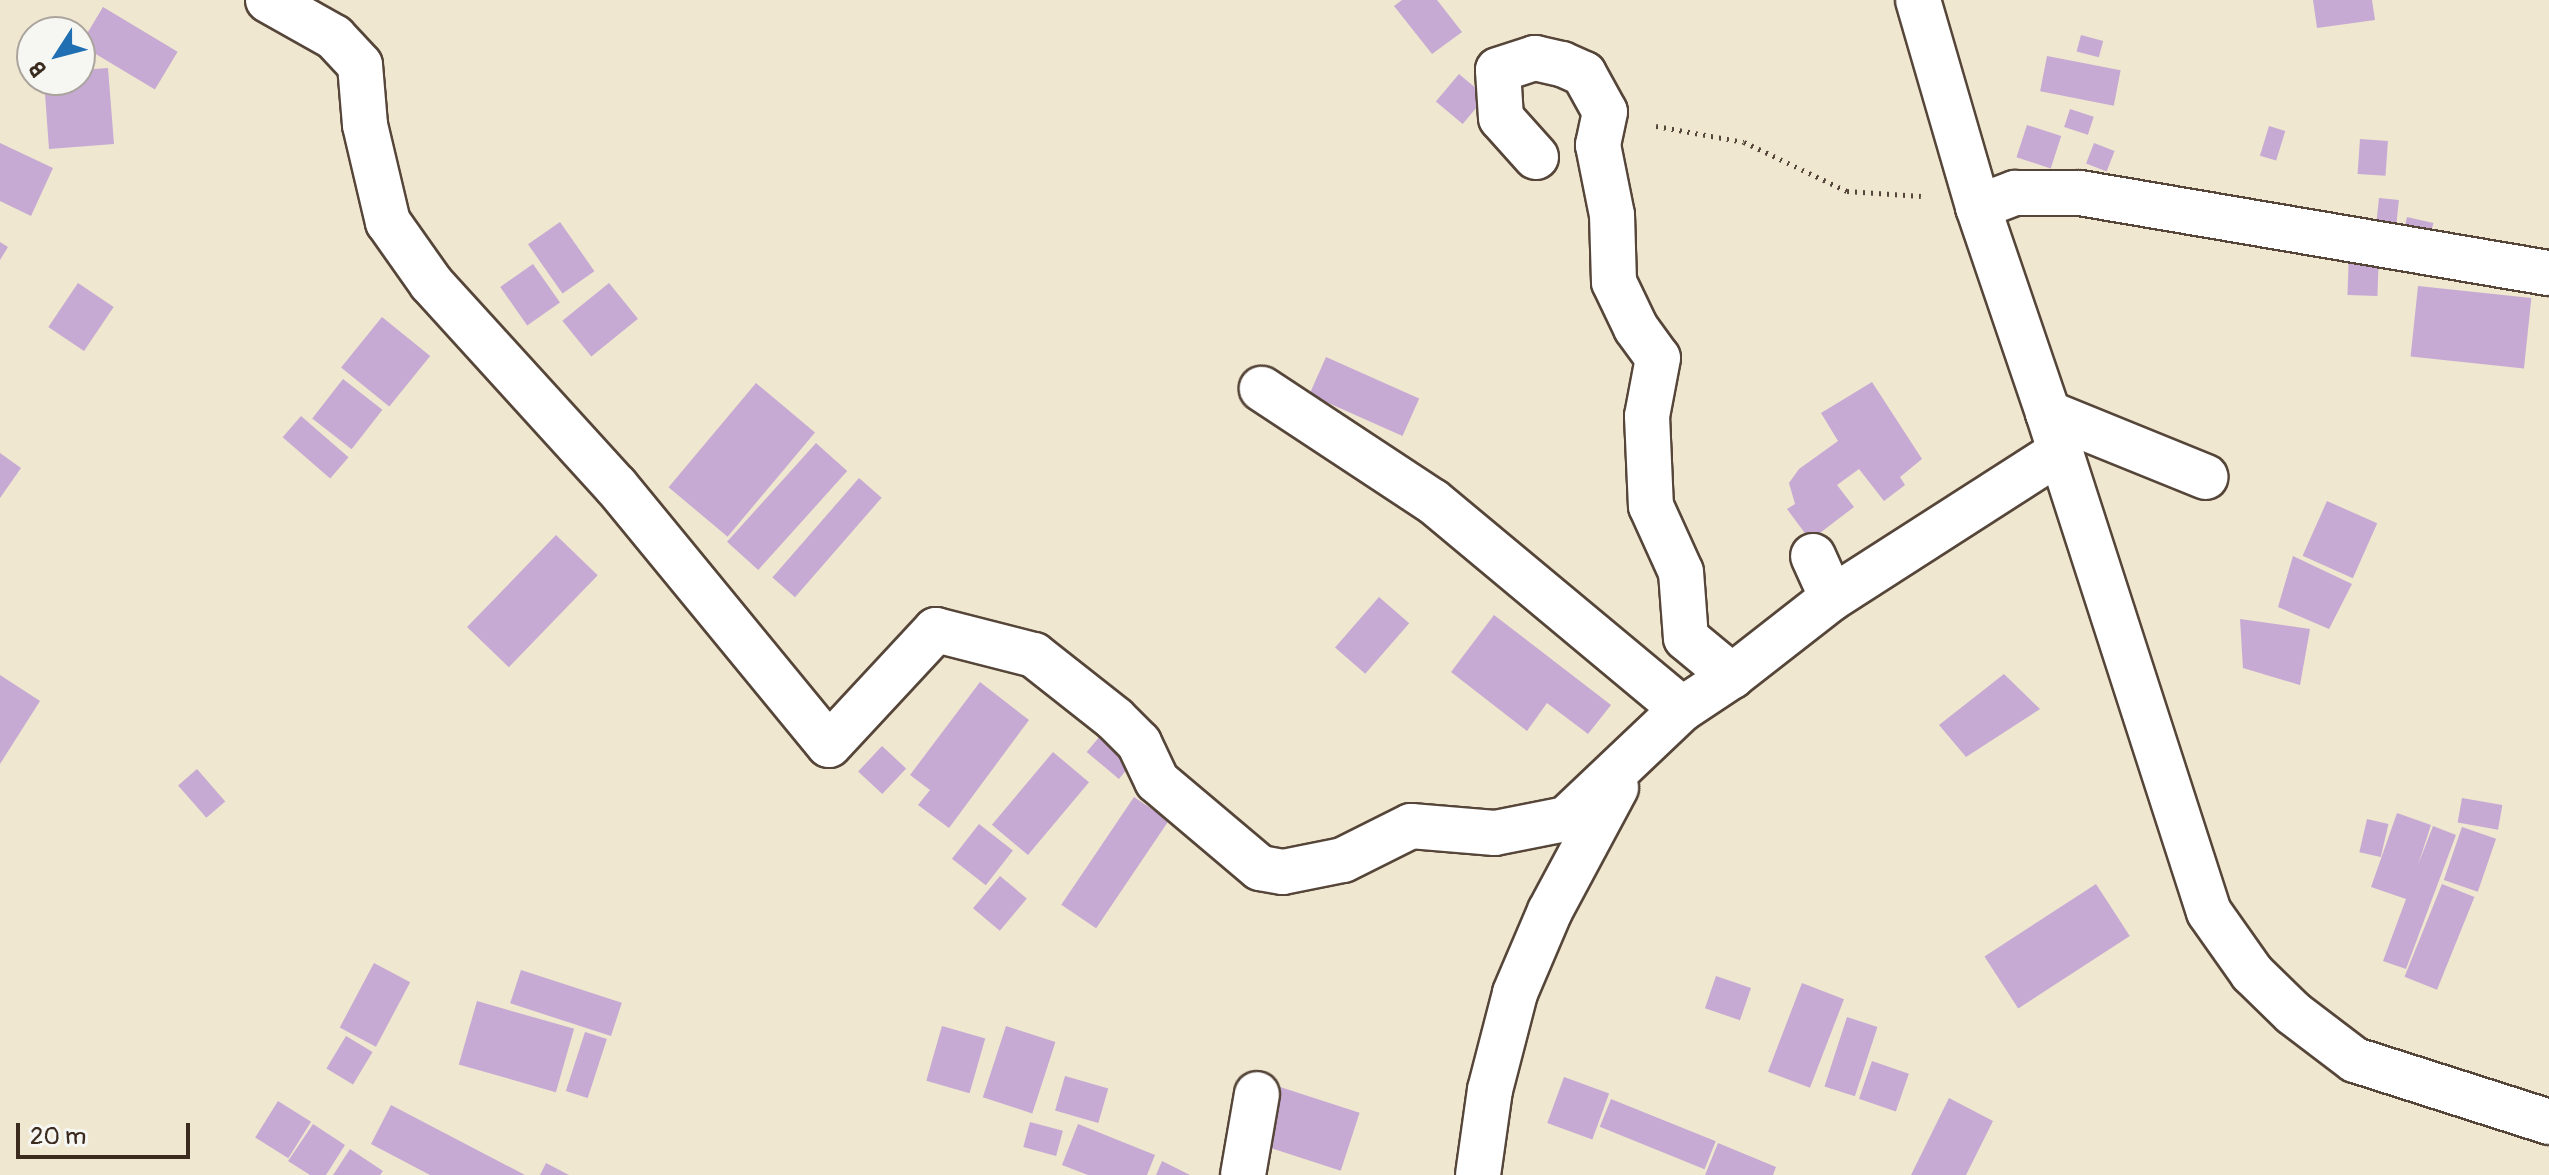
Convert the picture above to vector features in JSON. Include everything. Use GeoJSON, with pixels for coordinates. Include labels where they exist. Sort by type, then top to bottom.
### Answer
{"type":"FeatureCollection","features":[{"type":"Feature","properties":{"kind":"street"},"geometry":{"type":"LineString","coordinates":[[268,0],[334,37],[360,65],[365,125],[388,222],[431,283],[616,486],[829,745],[936,630],[1034,655],[1115,719],[1139,743],[1157,781],[1260,868],[1283,872],[1343,860],[1411,826],[1495,833],[1566,819],[1682,709],[1732,676],[2055,432]]}},
{"type":"Feature","properties":{"kind":"street"},"geometry":{"type":"LineString","coordinates":[[1918,0],[1978,207],[2055,432],[2209,912],[2252,973],[2293,1013],[2355,1060],[2549,1122]]}},
{"type":"Feature","properties":{"kind":"street"},"geometry":{"type":"LineString","coordinates":[[1536,157],[1501,118],[1498,70],[1535,58],[1562,64],[1584,74],[1605,112],[1598,145],[1612,215],[1614,282],[1636,328],[1658,358],[1647,416],[1651,506],[1681,572],[1686,638],[1732,676]]}},
{"type":"Feature","properties":{"kind":"street"},"geometry":{"type":"LineString","coordinates":[[1978,207],[2015,193],[2080,193],[2549,273]]}},
{"type":"Feature","properties":{"kind":"street"},"geometry":{"type":"LineString","coordinates":[[1262,389],[1432,501],[1682,709]]}},
{"type":"Feature","properties":{"kind":"street"},"geometry":{"type":"LineString","coordinates":[[2055,432],[2206,477]]}},
{"type":"Feature","properties":{"kind":"street"},"geometry":{"type":"LineString","coordinates":[[1813,556],[1832,598]]}},
{"type":"Feature","properties":{"kind":"street"},"geometry":{"type":"LineString","coordinates":[[1478,1175],[1490,1090],[1515,993],[1550,911],[1634,754]]}},
{"type":"Feature","properties":{"kind":"street"},"geometry":{"type":"LineString","coordinates":[[1243,1175],[1257,1094]]}},
{"type":"Feature","properties":{"kind":"path"},"geometry":{"type":"LineString","coordinates":[[1605,112],[1679,132],[1744,142],[1847,191],[1924,196],[1978,207]]}},
{"type":"Feature","properties":{"kind":"building"},"geometry":{"type":"Polygon","coordinates":[[[1402,0],[1437,0],[1462,32],[1432,54],[1394,6],[1402,0]]]}},
{"type":"Feature","properties":{"kind":"building"},"geometry":{"type":"Polygon","coordinates":[[[2313,0],[2372,0],[2375,20],[2317,28],[2313,0]]]}},
{"type":"Feature","properties":{"kind":"building"},"geometry":{"type":"Polygon","coordinates":[[[103,7],[178,52],[155,90],[96,54],[96,19],[103,7]]]}},
{"type":"Feature","properties":{"kind":"building"},"geometry":{"type":"Polygon","coordinates":[[[2081,35],[2103,41],[2099,57],[2077,51],[2081,35]]]}},
{"type":"Feature","properties":{"kind":"building"},"geometry":{"type":"Polygon","coordinates":[[[2047,56],[2121,70],[2114,106],[2040,91],[2047,56]]]}},
{"type":"Feature","properties":{"kind":"building"},"geometry":{"type":"Polygon","coordinates":[[[108,68],[114,144],[49,149],[45,96],[96,96],[96,69],[108,68]]]}},
{"type":"Feature","properties":{"kind":"building"},"geometry":{"type":"Polygon","coordinates":[[[1459,74],[1486,96],[1463,124],[1436,102],[1459,74]]]}},
{"type":"Feature","properties":{"kind":"building"},"geometry":{"type":"Polygon","coordinates":[[[2070,109],[2094,117],[2088,135],[2064,127],[2070,109]]]}},
{"type":"Feature","properties":{"kind":"building"},"geometry":{"type":"Polygon","coordinates":[[[2027,125],[2061,136],[2051,168],[2016,157],[2027,125]]]}},
{"type":"Feature","properties":{"kind":"building"},"geometry":{"type":"Polygon","coordinates":[[[2269,126],[2285,131],[2276,161],[2260,156],[2269,126]]]}},
{"type":"Feature","properties":{"kind":"building"},"geometry":{"type":"Polygon","coordinates":[[[2360,139],[2388,141],[2385,176],[2358,174],[2360,139]]]}},
{"type":"Feature","properties":{"kind":"building"},"geometry":{"type":"Polygon","coordinates":[[[0,143],[53,168],[31,216],[0,201],[0,143]]]}},
{"type":"Feature","properties":{"kind":"building"},"geometry":{"type":"Polygon","coordinates":[[[2094,143],[2115,151],[2107,171],[2086,164],[2094,143]]]}},
{"type":"Feature","properties":{"kind":"building"},"geometry":{"type":"Polygon","coordinates":[[[2379,198],[2399,200],[2395,239],[2375,237],[2379,198]]]}},
{"type":"Feature","properties":{"kind":"building"},"geometry":{"type":"Polygon","coordinates":[[[2407,217],[2433,223],[2428,245],[2402,239],[2407,217]]]}},
{"type":"Feature","properties":{"kind":"building"},"geometry":{"type":"Polygon","coordinates":[[[560,222],[594,271],[562,294],[528,244],[560,222]]]}},
{"type":"Feature","properties":{"kind":"building"},"geometry":{"type":"Polygon","coordinates":[[[0,242],[8,247],[0,260],[0,242]]]}},
{"type":"Feature","properties":{"kind":"building"},"geometry":{"type":"Polygon","coordinates":[[[2349,251],[2379,252],[2377,296],[2347,295],[2349,251]]]}},
{"type":"Feature","properties":{"kind":"building"},"geometry":{"type":"Polygon","coordinates":[[[533,264],[560,303],[527,325],[500,287],[533,264]]]}},
{"type":"Feature","properties":{"kind":"building"},"geometry":{"type":"Polygon","coordinates":[[[78,283],[114,307],[84,351],[48,327],[78,283]]]}},
{"type":"Feature","properties":{"kind":"building"},"geometry":{"type":"Polygon","coordinates":[[[609,283],[638,319],[591,357],[562,321],[609,283]]]}},
{"type":"Feature","properties":{"kind":"building"},"geometry":{"type":"Polygon","coordinates":[[[2418,286],[2531,298],[2524,369],[2411,357],[2418,286]]]}},
{"type":"Feature","properties":{"kind":"building"},"geometry":{"type":"Polygon","coordinates":[[[382,317],[430,356],[389,407],[341,368],[382,317]]]}},
{"type":"Feature","properties":{"kind":"building"},"geometry":{"type":"Polygon","coordinates":[[[1326,357],[1419,398],[1403,436],[1309,394],[1326,357]]]}},
{"type":"Feature","properties":{"kind":"building"},"geometry":{"type":"Polygon","coordinates":[[[343,379],[382,410],[352,449],[312,418],[343,379]]]}},
{"type":"Feature","properties":{"kind":"building"},"geometry":{"type":"Polygon","coordinates":[[[1872,382],[1922,459],[1900,477],[1905,485],[1884,501],[1859,469],[1837,485],[1854,507],[1816,536],[1807,536],[1787,509],[1795,504],[1789,483],[1799,469],[1838,441],[1821,413],[1872,382]]]}},
{"type":"Feature","properties":{"kind":"building"},"geometry":{"type":"Polygon","coordinates":[[[756,383],[815,432],[728,537],[669,487],[756,383]]]}},
{"type":"Feature","properties":{"kind":"building"},"geometry":{"type":"Polygon","coordinates":[[[301,416],[349,457],[330,478],[283,437],[301,416]]]}},
{"type":"Feature","properties":{"kind":"building"},"geometry":{"type":"Polygon","coordinates":[[[816,443],[847,471],[758,570],[727,542],[816,443]]]}},
{"type":"Feature","properties":{"kind":"building"},"geometry":{"type":"Polygon","coordinates":[[[0,453],[21,468],[0,498],[0,453]]]}},
{"type":"Feature","properties":{"kind":"building"},"geometry":{"type":"Polygon","coordinates":[[[859,478],[882,498],[795,597],[772,578],[859,478]]]}},
{"type":"Feature","properties":{"kind":"building"},"geometry":{"type":"Polygon","coordinates":[[[2327,501],[2377,523],[2353,578],[2303,556],[2327,501]]]}},
{"type":"Feature","properties":{"kind":"building"},"geometry":{"type":"Polygon","coordinates":[[[556,535],[598,575],[509,667],[467,627],[556,535]]]}},
{"type":"Feature","properties":{"kind":"building"},"geometry":{"type":"Polygon","coordinates":[[[2293,556],[2352,584],[2329,629],[2278,607],[2293,556]]]}},
{"type":"Feature","properties":{"kind":"building"},"geometry":{"type":"Polygon","coordinates":[[[1379,597],[1409,623],[1365,674],[1335,648],[1379,597]]]}},
{"type":"Feature","properties":{"kind":"building"},"geometry":{"type":"Polygon","coordinates":[[[1494,615],[1611,705],[1588,734],[1547,703],[1527,731],[1451,672],[1494,615]]]}},
{"type":"Feature","properties":{"kind":"building"},"geometry":{"type":"Polygon","coordinates":[[[2240,619],[2310,629],[2300,685],[2243,668],[2240,619]]]}},
{"type":"Feature","properties":{"kind":"building"},"geometry":{"type":"Polygon","coordinates":[[[2004,674],[2040,709],[1966,757],[1939,725],[2004,674]]]}},
{"type":"Feature","properties":{"kind":"building"},"geometry":{"type":"Polygon","coordinates":[[[0,675],[40,701],[0,764],[0,675]]]}},
{"type":"Feature","properties":{"kind":"building"},"geometry":{"type":"Polygon","coordinates":[[[980,682],[1029,720],[949,828],[918,805],[930,790],[910,775],[980,682]]]}},
{"type":"Feature","properties":{"kind":"building"},"geometry":{"type":"Polygon","coordinates":[[[1106,729],[1138,756],[1119,779],[1087,752],[1106,729]]]}},
{"type":"Feature","properties":{"kind":"building"},"geometry":{"type":"Polygon","coordinates":[[[882,746],[906,769],[882,794],[858,772],[882,746]]]}},
{"type":"Feature","properties":{"kind":"building"},"geometry":{"type":"Polygon","coordinates":[[[1053,752],[1089,782],[1028,855],[992,825],[1053,752]]]}},
{"type":"Feature","properties":{"kind":"building"},"geometry":{"type":"Polygon","coordinates":[[[197,769],[225,801],[206,818],[178,785],[197,769]]]}},
{"type":"Feature","properties":{"kind":"building"},"geometry":{"type":"Polygon","coordinates":[[[1134,797],[1169,820],[1096,928],[1061,905],[1134,797]]]}},
{"type":"Feature","properties":{"kind":"building"},"geometry":{"type":"Polygon","coordinates":[[[2462,798],[2502,805],[2498,830],[2458,823],[2462,798]]]}},
{"type":"Feature","properties":{"kind":"building"},"geometry":{"type":"Polygon","coordinates":[[[2397,813],[2431,825],[2418,865],[2433,826],[2456,835],[2406,969],[2383,961],[2406,899],[2371,887],[2397,813]]]}},
{"type":"Feature","properties":{"kind":"building"},"geometry":{"type":"Polygon","coordinates":[[[2367,819],[2388,824],[2381,857],[2359,852],[2367,819]]]}},
{"type":"Feature","properties":{"kind":"building"},"geometry":{"type":"Polygon","coordinates":[[[979,824],[1013,850],[986,885],[952,859],[979,824]]]}},
{"type":"Feature","properties":{"kind":"building"},"geometry":{"type":"Polygon","coordinates":[[[2462,827],[2496,839],[2478,892],[2444,880],[2462,827]]]}},
{"type":"Feature","properties":{"kind":"building"},"geometry":{"type":"Polygon","coordinates":[[[1000,876],[1027,898],[1000,931],[973,908],[1000,876]]]}},
{"type":"Feature","properties":{"kind":"building"},"geometry":{"type":"Polygon","coordinates":[[[2096,884],[2130,936],[2018,1008],[1984,956],[2096,884]]]}},
{"type":"Feature","properties":{"kind":"building"},"geometry":{"type":"Polygon","coordinates":[[[2442,884],[2474,897],[2437,990],[2405,977],[2442,884]]]}},
{"type":"Feature","properties":{"kind":"building"},"geometry":{"type":"Polygon","coordinates":[[[374,963],[410,982],[376,1047],[340,1027],[374,963]]]}},
{"type":"Feature","properties":{"kind":"building"},"geometry":{"type":"Polygon","coordinates":[[[521,970],[622,1003],[611,1036],[510,1003],[521,970]]]}},
{"type":"Feature","properties":{"kind":"building"},"geometry":{"type":"Polygon","coordinates":[[[1716,976],[1751,988],[1740,1020],[1705,1008],[1716,976]]]}},
{"type":"Feature","properties":{"kind":"building"},"geometry":{"type":"Polygon","coordinates":[[[1802,983],[1844,999],[1810,1088],[1768,1072],[1802,983]]]}},
{"type":"Feature","properties":{"kind":"building"},"geometry":{"type":"Polygon","coordinates":[[[477,1001],[574,1029],[556,1092],[459,1064],[477,1001]]]}},
{"type":"Feature","properties":{"kind":"building"},"geometry":{"type":"Polygon","coordinates":[[[1847,1017],[1877,1027],[1855,1096],[1824,1086],[1847,1017]]]}},
{"type":"Feature","properties":{"kind":"building"},"geometry":{"type":"Polygon","coordinates":[[[942,1026],[985,1038],[970,1093],[926,1081],[942,1026]]]}},
{"type":"Feature","properties":{"kind":"building"},"geometry":{"type":"Polygon","coordinates":[[[1006,1026],[1055,1042],[1032,1113],[983,1097],[1006,1026]]]}},
{"type":"Feature","properties":{"kind":"building"},"geometry":{"type":"Polygon","coordinates":[[[585,1032],[607,1039],[588,1098],[566,1091],[585,1032]]]}},
{"type":"Feature","properties":{"kind":"building"},"geometry":{"type":"Polygon","coordinates":[[[346,1036],[373,1052],[353,1085],[326,1069],[346,1036]]]}},
{"type":"Feature","properties":{"kind":"building"},"geometry":{"type":"Polygon","coordinates":[[[1872,1061],[1909,1074],[1896,1112],[1859,1099],[1872,1061]]]}},
{"type":"Feature","properties":{"kind":"building"},"geometry":{"type":"Polygon","coordinates":[[[1065,1076],[1108,1088],[1098,1123],[1055,1111],[1065,1076]]]}},
{"type":"Feature","properties":{"kind":"building"},"geometry":{"type":"Polygon","coordinates":[[[1564,1077],[1609,1093],[1592,1139],[1547,1123],[1564,1077]]]}},
{"type":"Feature","properties":{"kind":"building"},"geometry":{"type":"Polygon","coordinates":[[[1274,1085],[1360,1113],[1341,1171],[1255,1143],[1274,1085]]]}},
{"type":"Feature","properties":{"kind":"building"},"geometry":{"type":"Polygon","coordinates":[[[1949,1098],[1993,1121],[1966,1175],[1911,1175],[1949,1098]]]}},
{"type":"Feature","properties":{"kind":"building"},"geometry":{"type":"Polygon","coordinates":[[[1611,1099],[1716,1141],[1705,1169],[1600,1127],[1611,1099]]]}},
{"type":"Feature","properties":{"kind":"building"},"geometry":{"type":"Polygon","coordinates":[[[278,1101],[311,1122],[288,1158],[255,1137],[278,1101]]]}},
{"type":"Feature","properties":{"kind":"building"},"geometry":{"type":"Polygon","coordinates":[[[391,1105],[525,1175],[430,1175],[371,1144],[391,1105]]]}},
{"type":"Feature","properties":{"kind":"building"},"geometry":{"type":"Polygon","coordinates":[[[1030,1122],[1063,1131],[1056,1156],[1023,1147],[1030,1122]]]}},
{"type":"Feature","properties":{"kind":"building"},"geometry":{"type":"Polygon","coordinates":[[[313,1124],[345,1145],[326,1175],[310,1175],[288,1161],[313,1124]]]}},
{"type":"Feature","properties":{"kind":"building"},"geometry":{"type":"Polygon","coordinates":[[[1078,1124],[1155,1155],[1147,1175],[1088,1175],[1062,1165],[1078,1124]]]}},
{"type":"Feature","properties":{"kind":"building"},"geometry":{"type":"Polygon","coordinates":[[[1718,1143],[1776,1167],[1773,1175],[1705,1175],[1718,1143]]]}},
{"type":"Feature","properties":{"kind":"building"},"geometry":{"type":"Polygon","coordinates":[[[350,1149],[383,1171],[380,1175],[333,1175],[350,1149]]]}},
{"type":"Feature","properties":{"kind":"building"},"geometry":{"type":"Polygon","coordinates":[[[1162,1161],[1190,1175],[1156,1175],[1162,1161]]]}},
{"type":"Feature","properties":{"kind":"building"},"geometry":{"type":"Polygon","coordinates":[[[546,1163],[569,1175],[540,1175],[546,1163]]]}}]}
